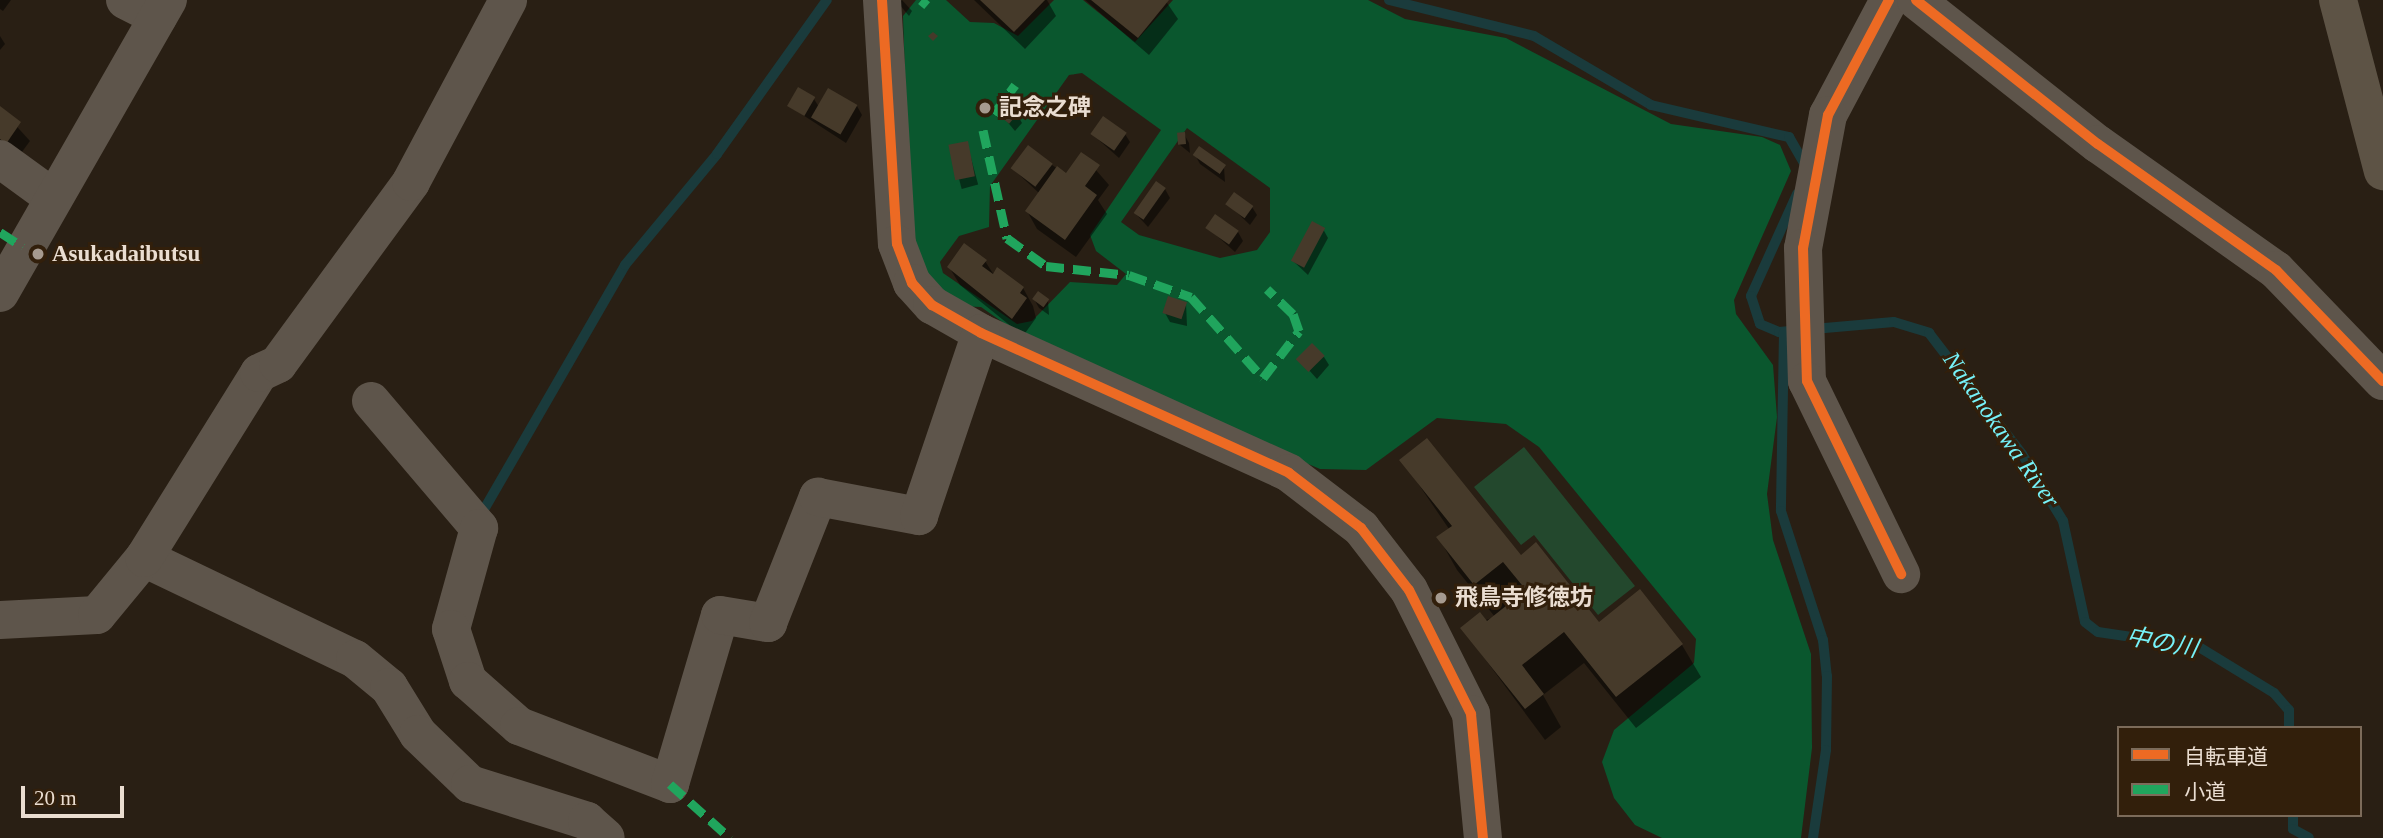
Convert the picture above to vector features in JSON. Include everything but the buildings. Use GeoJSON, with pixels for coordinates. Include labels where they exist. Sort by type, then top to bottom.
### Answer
{"type":"FeatureCollection","features":[{"type":"Feature","properties":{"kind":"main road"},"geometry":{"type":"LineString","coordinates":[[2338,0],[2383,171]]}},
{"type":"Feature","properties":{"kind":"street"},"geometry":{"type":"LineString","coordinates":[[0,620],[97,615],[144,558],[259,373],[278,363],[411,182],[508,0]]}},
{"type":"Feature","properties":{"kind":"street"},"geometry":{"type":"LineString","coordinates":[[883,0],[897,244],[912,283],[932,306],[981,333],[1289,473],[1361,528],[1409,590],[1471,714],[1483,838]]}},
{"type":"Feature","properties":{"kind":"street"},"geometry":{"type":"LineString","coordinates":[[1889,0],[1828,115],[1803,248],[1804,307],[1807,381],[1902,574]]}},
{"type":"Feature","properties":{"kind":"street"},"geometry":{"type":"LineString","coordinates":[[1916,0],[2098,144],[2276,270],[2383,381]]}},
{"type":"Feature","properties":{"kind":"street"},"geometry":{"type":"LineString","coordinates":[[0,293],[150,6]]}},
{"type":"Feature","properties":{"kind":"street"},"geometry":{"type":"LineString","coordinates":[[0,159],[51,196]]}},
{"type":"Feature","properties":{"kind":"street"},"geometry":{"type":"LineString","coordinates":[[371,401],[478,528],[451,629],[468,681],[519,726],[670,784],[720,615],[768,622],[818,497],[919,516],[981,333]]}},
{"type":"Feature","properties":{"kind":"street"},"geometry":{"type":"LineString","coordinates":[[144,558],[355,659],[389,687],[418,734],[470,784],[587,821],[606,838]]}},
{"type":"Feature","properties":{"kind":"green space"},"geometry":{"type":"Polygon","coordinates":[[[916,0],[946,0],[970,22],[994,23],[1018,36],[1054,0],[1083,0],[1135,42],[1173,0],[1368,0],[1405,19],[1506,38],[1671,124],[1762,137],[1780,145],[1791,171],[1734,300],[1736,314],[1773,365],[1777,417],[1767,494],[1773,540],[1811,654],[1812,748],[1801,838],[1662,838],[1635,825],[1614,798],[1602,762],[1614,730],[1694,663],[1696,639],[1539,447],[1506,424],[1437,418],[1366,470],[1320,469],[1048,354],[981,307],[958,306],[941,295],[911,249],[903,16],[916,0]],[[1082,73],[1069,75],[990,186],[989,227],[959,236],[940,262],[943,273],[1017,324],[1032,321],[1070,282],[1117,285],[1126,274],[1096,251],[1090,235],[1161,130],[1082,73]],[[1187,128],[1121,222],[1139,235],[1220,258],[1257,250],[1270,232],[1270,188],[1187,128]]]}},
{"type":"Feature","properties":{"kind":"green space"},"geometry":{"type":"Polygon","coordinates":[[[1524,447],[1635,586],[1598,615],[1534,535],[1521,545],[1474,487],[1524,447]]]}},
{"type":"Feature","properties":{"kind":"waterway"},"geometry":{"type":"LineString","coordinates":[[482,513],[625,265],[717,154],[827,0]]}},
{"type":"Feature","properties":{"kind":"waterway","name":"Nakanokawa River"},"geometry":{"type":"LineString","coordinates":[[1389,0],[1534,36],[1651,105],[1789,137],[1805,165]]}},
{"type":"Feature","properties":{"kind":"waterway","name":"Nakanokawa River"},"geometry":{"type":"LineString","coordinates":[[1797,194],[1751,296],[1760,324],[1779,332],[1894,322],[1929,333],[2022,454],[2063,521],[2085,622],[2098,632],[2199,647],[2274,693],[2289,710],[2289,726]]}},
{"type":"Feature","properties":{"kind":"waterway"},"geometry":{"type":"LineString","coordinates":[[1784,332],[1781,511],[1823,640],[1827,676],[1826,750],[1813,838]]}},
{"type":"Feature","properties":{"kind":"waterway","name":"中の川"},"geometry":{"type":"LineString","coordinates":[[2293,817],[2293,829],[2309,838]]}},
{"type":"Feature","properties":{"kind":"marked path"},"geometry":{"type":"LineString","coordinates":[[921,0],[927,5]]}},
{"type":"Feature","properties":{"kind":"marked path"},"geometry":{"type":"LineString","coordinates":[[994,114],[1015,85]]}},
{"type":"Feature","properties":{"kind":"marked path"},"geometry":{"type":"LineString","coordinates":[[983,130],[1007,238],[1046,266],[1129,275],[1191,297],[1263,378],[1299,331],[1293,314],[1267,289]]}},
{"type":"Feature","properties":{"kind":"marked path"},"geometry":{"type":"LineString","coordinates":[[0,232],[23,247]]}},
{"type":"Feature","properties":{"kind":"marked path"},"geometry":{"type":"LineString","coordinates":[[670,784],[730,838]]}},
{"type":"Feature","properties":{"kind":"cycle path"},"geometry":{"type":"LineString","coordinates":[[882,0],[897,244],[912,283],[932,305],[981,333],[1289,473],[1361,528],[1409,590],[1471,714],[1483,838]]}},
{"type":"Feature","properties":{"kind":"cycle path"},"geometry":{"type":"LineString","coordinates":[[1889,0],[1828,115],[1803,248],[1807,381],[1901,574]]}},
{"type":"Feature","properties":{"kind":"cycle path"},"geometry":{"type":"LineString","coordinates":[[1916,0],[2098,144],[2276,270],[2383,381]]}},
{"type":"Feature","properties":{"kind":"place","name":"記念之碑"},"geometry":{"type":"Point","coordinates":[985,108]}},
{"type":"Feature","properties":{"kind":"place","name":"Asukadaibutsu"},"geometry":{"type":"Point","coordinates":[38,254]}},
{"type":"Feature","properties":{"kind":"place","name":"飛鳥寺修徳坊"},"geometry":{"type":"Point","coordinates":[1441,598]}}]}
